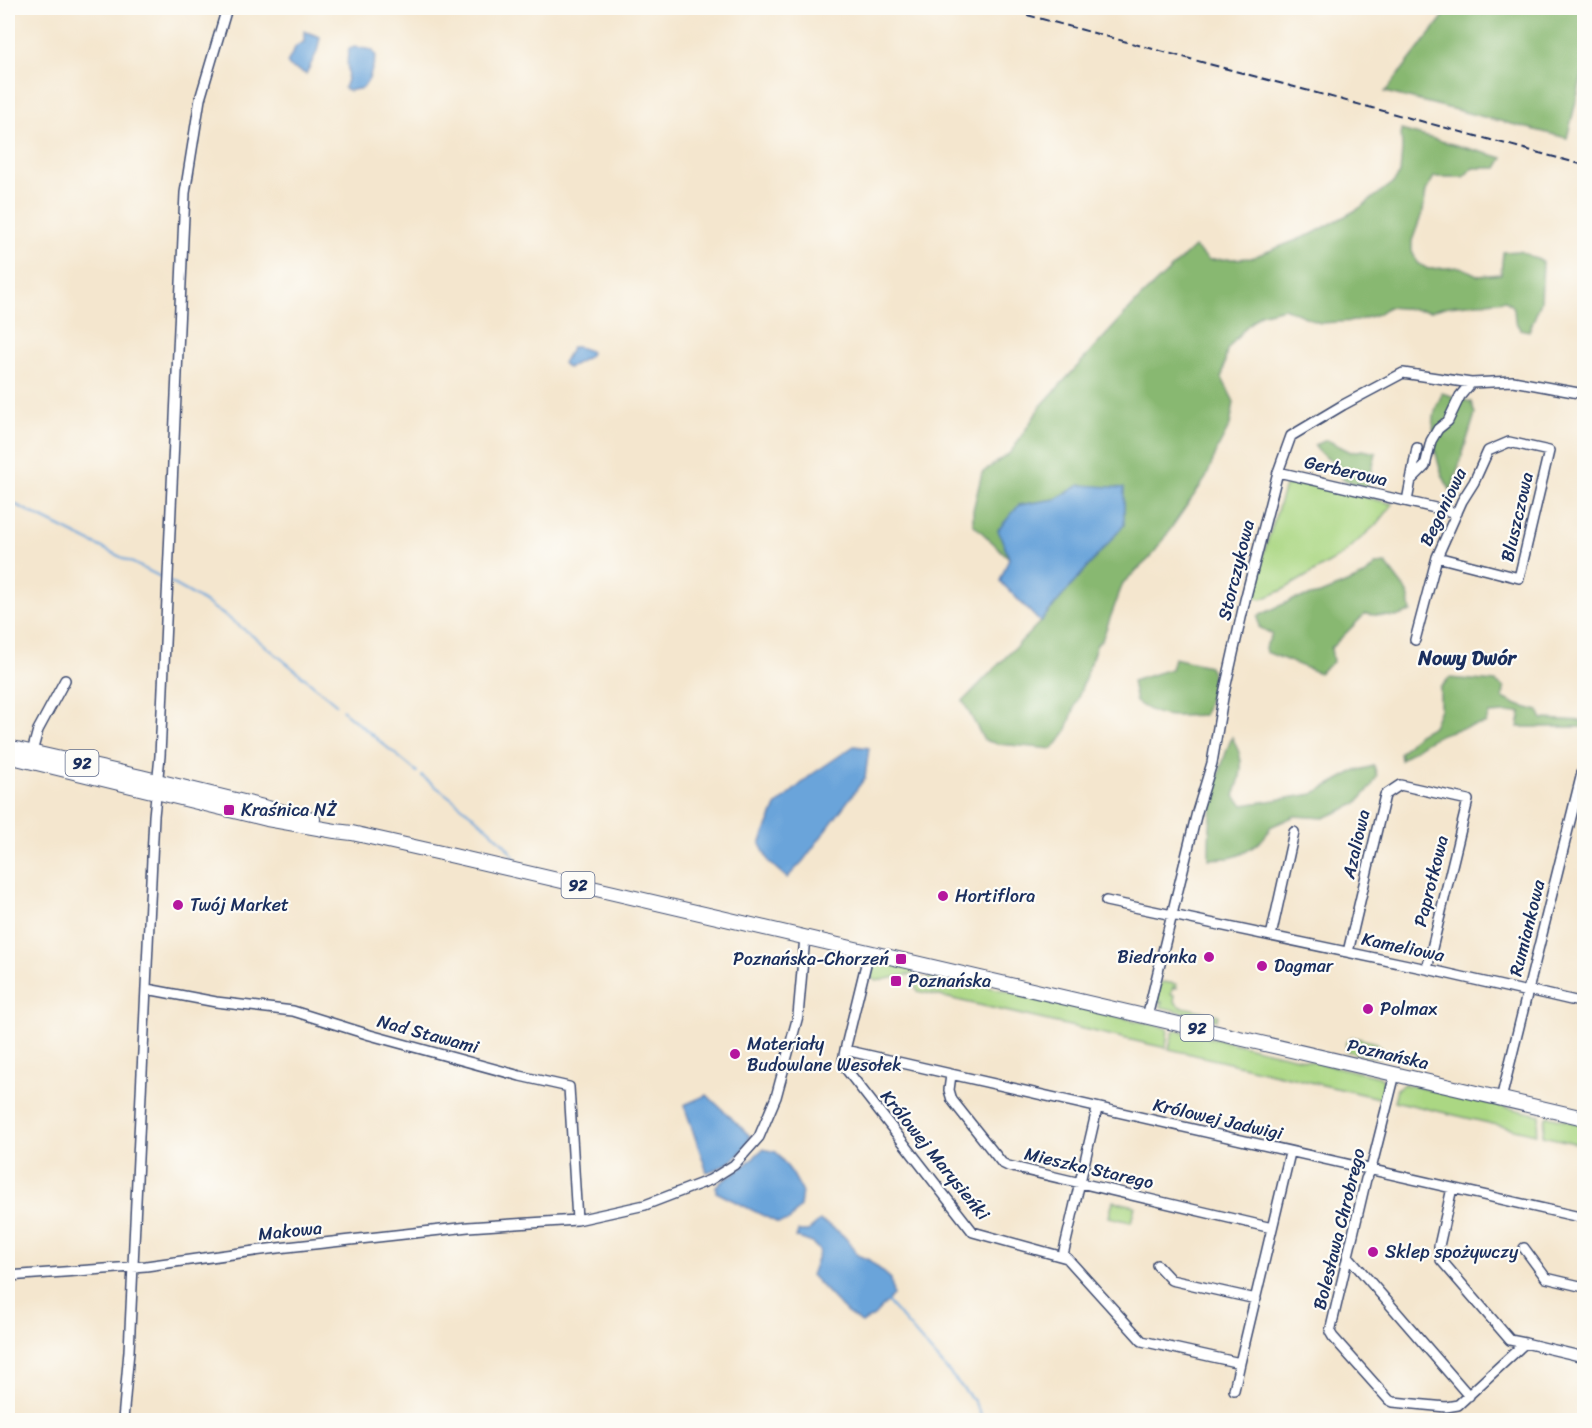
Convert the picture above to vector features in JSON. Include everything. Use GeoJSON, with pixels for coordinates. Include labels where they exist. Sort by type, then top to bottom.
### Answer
{"type":"FeatureCollection","features":[{"type":"Feature","properties":{"kind":"main road","name":"92"},"geometry":{"type":"LineString","coordinates":[[8,747],[157,786]]}},
{"type":"Feature","properties":{"kind":"main road","name":"92"},"geometry":{"type":"LineString","coordinates":[[8,756],[285,812],[352,832],[869,952]]}},
{"type":"Feature","properties":{"kind":"main road","name":"Poznańska"},"geometry":{"type":"LineString","coordinates":[[869,952],[1584,1118]]}},
{"type":"Feature","properties":{"kind":"street"},"geometry":{"type":"LineString","coordinates":[[123,1420],[134,1266],[154,816],[161,745],[185,193],[200,99],[227,8]]}},
{"type":"Feature","properties":{"kind":"street","name":"Storczykowa"},"geometry":{"type":"LineString","coordinates":[[1147,1017],[1197,812],[1212,763],[1223,698],[1243,610],[1278,472],[1291,436],[1403,373],[1471,383],[1513,381],[1584,394]]}},
{"type":"Feature","properties":{"kind":"street"},"geometry":{"type":"LineString","coordinates":[[1411,480],[1425,466],[1431,441],[1438,429],[1448,421],[1460,396],[1471,383]]}},
{"type":"Feature","properties":{"kind":"street","name":"Begoniowa"},"geometry":{"type":"LineString","coordinates":[[1415,640],[1437,557],[1488,451],[1509,442],[1549,451]]}},
{"type":"Feature","properties":{"kind":"street","name":"Gerberowa"},"geometry":{"type":"LineString","coordinates":[[1407,501],[1417,448]]}},
{"type":"Feature","properties":{"kind":"street","name":"Bluszczowa"},"geometry":{"type":"LineString","coordinates":[[1437,557],[1519,578],[1549,451]]}},
{"type":"Feature","properties":{"kind":"street","name":"Gerberowa"},"geometry":{"type":"LineString","coordinates":[[1278,472],[1457,513]]}},
{"type":"Feature","properties":{"kind":"street"},"geometry":{"type":"LineString","coordinates":[[32,752],[38,730],[65,680]]}},
{"type":"Feature","properties":{"kind":"street","name":"Rumiankowa"},"geometry":{"type":"LineString","coordinates":[[1501,1099],[1583,778],[1584,765]]}},
{"type":"Feature","properties":{"kind":"street","name":"Azaliowa"},"geometry":{"type":"LineString","coordinates":[[1348,952],[1385,795],[1400,784],[1468,800]]}},
{"type":"Feature","properties":{"kind":"street","name":"Paprotkowa"},"geometry":{"type":"LineString","coordinates":[[1426,969],[1468,800]]}},
{"type":"Feature","properties":{"kind":"street"},"geometry":{"type":"LineString","coordinates":[[1272,936],[1294,832]]}},
{"type":"Feature","properties":{"kind":"street","name":"Kameliowa"},"geometry":{"type":"LineString","coordinates":[[1106,901],[1584,1003]]}},
{"type":"Feature","properties":{"kind":"street","name":"Makowa"},"geometry":{"type":"LineString","coordinates":[[8,1276],[134,1266],[458,1228],[577,1220],[645,1205],[710,1180],[734,1165],[759,1137],[776,1097],[798,1016],[805,937]]}},
{"type":"Feature","properties":{"kind":"street"},"geometry":{"type":"LineString","coordinates":[[845,1050],[869,952]]}},
{"type":"Feature","properties":{"kind":"street","name":"Nad Stawami"},"geometry":{"type":"LineString","coordinates":[[147,989],[216,1002],[293,1011],[370,1035],[569,1087],[577,1220]]}},
{"type":"Feature","properties":{"kind":"street","name":"Królowej Jadwigi"},"geometry":{"type":"LineString","coordinates":[[845,1050],[1584,1218]]}},
{"type":"Feature","properties":{"kind":"street","name":"Królowej Marysieńki"},"geometry":{"type":"LineString","coordinates":[[845,1050],[843,1061],[846,1069],[973,1232],[1063,1255]]}},
{"type":"Feature","properties":{"kind":"street","name":"Bolesława Chrobrego"},"geometry":{"type":"LineString","coordinates":[[1395,1074],[1371,1169],[1366,1179],[1330,1332],[1386,1397],[1393,1402],[1451,1407],[1458,1405],[1524,1343]]}},
{"type":"Feature","properties":{"kind":"street","name":"Mieszka Starego"},"geometry":{"type":"LineString","coordinates":[[951,1075],[950,1095],[1002,1163],[1008,1166],[1272,1228]]}},
{"type":"Feature","properties":{"kind":"street"},"geometry":{"type":"LineString","coordinates":[[1097,1109],[1063,1255],[1072,1262],[1142,1341],[1240,1363]]}},
{"type":"Feature","properties":{"kind":"street"},"geometry":{"type":"LineString","coordinates":[[1234,1390],[1290,1153]]}},
{"type":"Feature","properties":{"kind":"street"},"geometry":{"type":"LineString","coordinates":[[1452,1188],[1438,1246],[1441,1260],[1510,1340],[1584,1356]]}},
{"type":"Feature","properties":{"kind":"street"},"geometry":{"type":"LineString","coordinates":[[1524,1248],[1546,1278],[1584,1287]]}},
{"type":"Feature","properties":{"kind":"street"},"geometry":{"type":"LineString","coordinates":[[1348,1256],[1468,1396]]}},
{"type":"Feature","properties":{"kind":"street"},"geometry":{"type":"LineString","coordinates":[[1157,1265],[1171,1280],[1256,1299]]}},
{"type":"Feature","properties":{"kind":"green space"},"geometry":{"type":"Polygon","coordinates":[[[1450,8],[1584,8],[1584,69],[1567,138],[1385,92],[1450,8]]]}},
{"type":"Feature","properties":{"kind":"green space"},"geometry":{"type":"Polygon","coordinates":[[[1401,130],[1503,158],[1497,168],[1473,168],[1463,177],[1434,177],[1426,191],[1423,211],[1412,241],[1412,250],[1417,263],[1428,269],[1461,267],[1479,276],[1501,274],[1503,252],[1520,251],[1543,262],[1541,302],[1529,331],[1520,329],[1515,321],[1514,308],[1505,300],[1449,306],[1431,311],[1388,307],[1378,314],[1356,321],[1320,323],[1284,308],[1260,314],[1227,350],[1222,378],[1234,402],[1230,425],[1206,478],[1151,557],[1123,583],[1102,640],[1097,644],[1066,732],[1053,749],[998,744],[984,740],[963,701],[1040,622],[1124,525],[1080,485],[1056,499],[1019,505],[1009,558],[973,524],[973,510],[982,473],[1011,452],[1041,406],[1140,298],[1194,247],[1209,260],[1251,258],[1312,234],[1358,209],[1393,183],[1400,174],[1401,130]]]}},
{"type":"Feature","properties":{"kind":"green space"},"geometry":{"type":"Polygon","coordinates":[[[1442,393],[1471,402],[1475,414],[1451,491],[1438,463],[1434,442],[1435,411],[1442,393]]]}},
{"type":"Feature","properties":{"kind":"green space"},"geometry":{"type":"Polygon","coordinates":[[[1327,440],[1351,452],[1363,450],[1376,453],[1367,488],[1342,479],[1345,473],[1320,453],[1314,445],[1327,440]]]}},
{"type":"Feature","properties":{"kind":"green space"},"geometry":{"type":"Polygon","coordinates":[[[1300,481],[1393,504],[1379,522],[1341,556],[1281,591],[1262,599],[1250,596],[1285,486],[1300,481]]]}},
{"type":"Feature","properties":{"kind":"green space"},"geometry":{"type":"Polygon","coordinates":[[[1386,564],[1408,593],[1411,612],[1395,617],[1365,614],[1331,648],[1333,662],[1319,673],[1266,652],[1265,648],[1272,634],[1259,627],[1258,616],[1292,600],[1320,594],[1364,576],[1375,565],[1386,564]]]}},
{"type":"Feature","properties":{"kind":"green space"},"geometry":{"type":"Polygon","coordinates":[[[1174,658],[1209,666],[1212,684],[1204,715],[1168,716],[1153,712],[1136,702],[1132,681],[1171,669],[1174,658]]]}},
{"type":"Feature","properties":{"kind":"green space"},"geometry":{"type":"Polygon","coordinates":[[[1449,678],[1496,682],[1504,688],[1503,698],[1538,711],[1542,719],[1584,721],[1584,725],[1582,727],[1518,727],[1521,712],[1489,714],[1485,724],[1440,735],[1401,760],[1400,753],[1418,734],[1433,726],[1440,709],[1440,688],[1449,678]]]}},
{"type":"Feature","properties":{"kind":"green space"},"geometry":{"type":"Polygon","coordinates":[[[1232,737],[1241,759],[1239,780],[1234,796],[1243,805],[1313,794],[1355,771],[1374,766],[1377,776],[1371,787],[1356,804],[1324,818],[1295,816],[1270,827],[1261,841],[1244,853],[1230,858],[1209,859],[1214,796],[1232,737]]]}},
{"type":"Feature","properties":{"kind":"green space"},"geometry":{"type":"Polygon","coordinates":[[[876,962],[918,971],[918,973],[876,981],[870,977],[869,970],[876,962]]]}},
{"type":"Feature","properties":{"kind":"green space"},"geometry":{"type":"Polygon","coordinates":[[[937,977],[1168,1028],[1166,1048],[918,991],[913,984],[937,977]]]}},
{"type":"Feature","properties":{"kind":"green space"},"geometry":{"type":"Polygon","coordinates":[[[1163,982],[1176,984],[1177,988],[1173,987],[1171,994],[1175,995],[1174,1001],[1179,1006],[1218,1015],[1217,1020],[1161,1007],[1162,1002],[1155,1001],[1159,985],[1163,982]]]}},
{"type":"Feature","properties":{"kind":"green space"},"geometry":{"type":"Polygon","coordinates":[[[1176,1030],[1380,1077],[1387,1086],[1383,1099],[1169,1049],[1176,1030]]]}},
{"type":"Feature","properties":{"kind":"green space"},"geometry":{"type":"Polygon","coordinates":[[[1352,1037],[1376,1043],[1382,1049],[1382,1057],[1377,1058],[1346,1051],[1346,1042],[1352,1037]]]}},
{"type":"Feature","properties":{"kind":"green space"},"geometry":{"type":"Polygon","coordinates":[[[1404,1084],[1540,1115],[1536,1134],[1394,1101],[1397,1089],[1404,1084]]]}},
{"type":"Feature","properties":{"kind":"green space"},"geometry":{"type":"Polygon","coordinates":[[[1549,1116],[1584,1125],[1584,1145],[1542,1136],[1546,1118],[1549,1116]]]}},
{"type":"Feature","properties":{"kind":"green space"},"geometry":{"type":"Polygon","coordinates":[[[1113,1201],[1135,1206],[1131,1222],[1109,1217],[1113,1201]]]}},
{"type":"Feature","properties":{"kind":"water"},"geometry":{"type":"Polygon","coordinates":[[[304,31],[320,37],[317,52],[306,74],[290,67],[287,63],[296,46],[304,42],[304,31]]]}},
{"type":"Feature","properties":{"kind":"water"},"geometry":{"type":"Polygon","coordinates":[[[355,47],[372,50],[376,56],[369,79],[363,88],[348,91],[344,88],[348,54],[349,49],[355,47]]]}},
{"type":"Feature","properties":{"kind":"water"},"geometry":{"type":"Polygon","coordinates":[[[572,347],[578,347],[591,353],[568,368],[563,363],[572,347]]]}},
{"type":"Feature","properties":{"kind":"water"},"geometry":{"type":"Polygon","coordinates":[[[1080,485],[1124,488],[1124,525],[1040,622],[1000,581],[1009,558],[998,530],[1019,505],[1056,499],[1080,485]]]}},
{"type":"Feature","properties":{"kind":"water"},"geometry":{"type":"Polygon","coordinates":[[[854,746],[869,748],[865,778],[803,861],[787,878],[769,862],[760,844],[776,806],[811,775],[854,746]]]}},
{"type":"Feature","properties":{"kind":"water"},"geometry":{"type":"Polygon","coordinates":[[[707,1095],[750,1136],[739,1154],[721,1167],[707,1172],[684,1105],[707,1095]]]}},
{"type":"Feature","properties":{"kind":"water"},"geometry":{"type":"Polygon","coordinates":[[[763,1149],[776,1152],[802,1191],[800,1207],[789,1221],[778,1223],[716,1192],[716,1186],[763,1149]]]}},
{"type":"Feature","properties":{"kind":"water"},"geometry":{"type":"Polygon","coordinates":[[[820,1221],[842,1235],[857,1255],[869,1260],[891,1279],[893,1295],[874,1316],[862,1323],[847,1313],[811,1275],[820,1251],[812,1243],[796,1237],[798,1231],[808,1231],[820,1221]]]}},
{"type":"Feature","properties":{"kind":"waterway"},"geometry":{"type":"LineString","coordinates":[[8,501],[165,579]]}},
{"type":"Feature","properties":{"kind":"waterway"},"geometry":{"type":"LineString","coordinates":[[170,582],[235,623],[336,704]]}},
{"type":"Feature","properties":{"kind":"waterway"},"geometry":{"type":"LineString","coordinates":[[342,710],[417,772]]}},
{"type":"Feature","properties":{"kind":"waterway"},"geometry":{"type":"LineString","coordinates":[[422,776],[499,838],[515,859]]}},
{"type":"Feature","properties":{"kind":"waterway"},"geometry":{"type":"LineString","coordinates":[[887,1301],[974,1401],[984,1420]]}},
{"type":"Feature","properties":{"kind":"railway"},"geometry":{"type":"LineString","coordinates":[[1001,8],[1584,165]]}},
{"type":"Feature","properties":{"kind":"place","name":"Kraśnica NŻ"},"geometry":{"type":"Point","coordinates":[229,810]}},
{"type":"Feature","properties":{"kind":"place","name":"Hortiflora"},"geometry":{"type":"Point","coordinates":[943,896]}},
{"type":"Feature","properties":{"kind":"place","name":"Twój Market"},"geometry":{"type":"Point","coordinates":[178,905]}},
{"type":"Feature","properties":{"kind":"place","name":"Biedronka"},"geometry":{"type":"Point","coordinates":[1209,957]}},
{"type":"Feature","properties":{"kind":"place","name":"Poznańska-Chorzeń"},"geometry":{"type":"Point","coordinates":[901,959]}},
{"type":"Feature","properties":{"kind":"place","name":"Dagmar"},"geometry":{"type":"Point","coordinates":[1262,966]}},
{"type":"Feature","properties":{"kind":"place","name":"Poznańska"},"geometry":{"type":"Point","coordinates":[896,981]}},
{"type":"Feature","properties":{"kind":"place","name":"Polmax"},"geometry":{"type":"Point","coordinates":[1368,1009]}},
{"type":"Feature","properties":{"kind":"place","name":"Materiały Budowlane Wesołek"},"geometry":{"type":"Point","coordinates":[735,1054]}},
{"type":"Feature","properties":{"kind":"place","name":"Sklep spożywczy"},"geometry":{"type":"Point","coordinates":[1373,1252]}},
{"type":"Feature","properties":{"kind":"district","name":"Nowy Dwór"},"geometry":{"type":"Point","coordinates":[1467,658]}}]}
